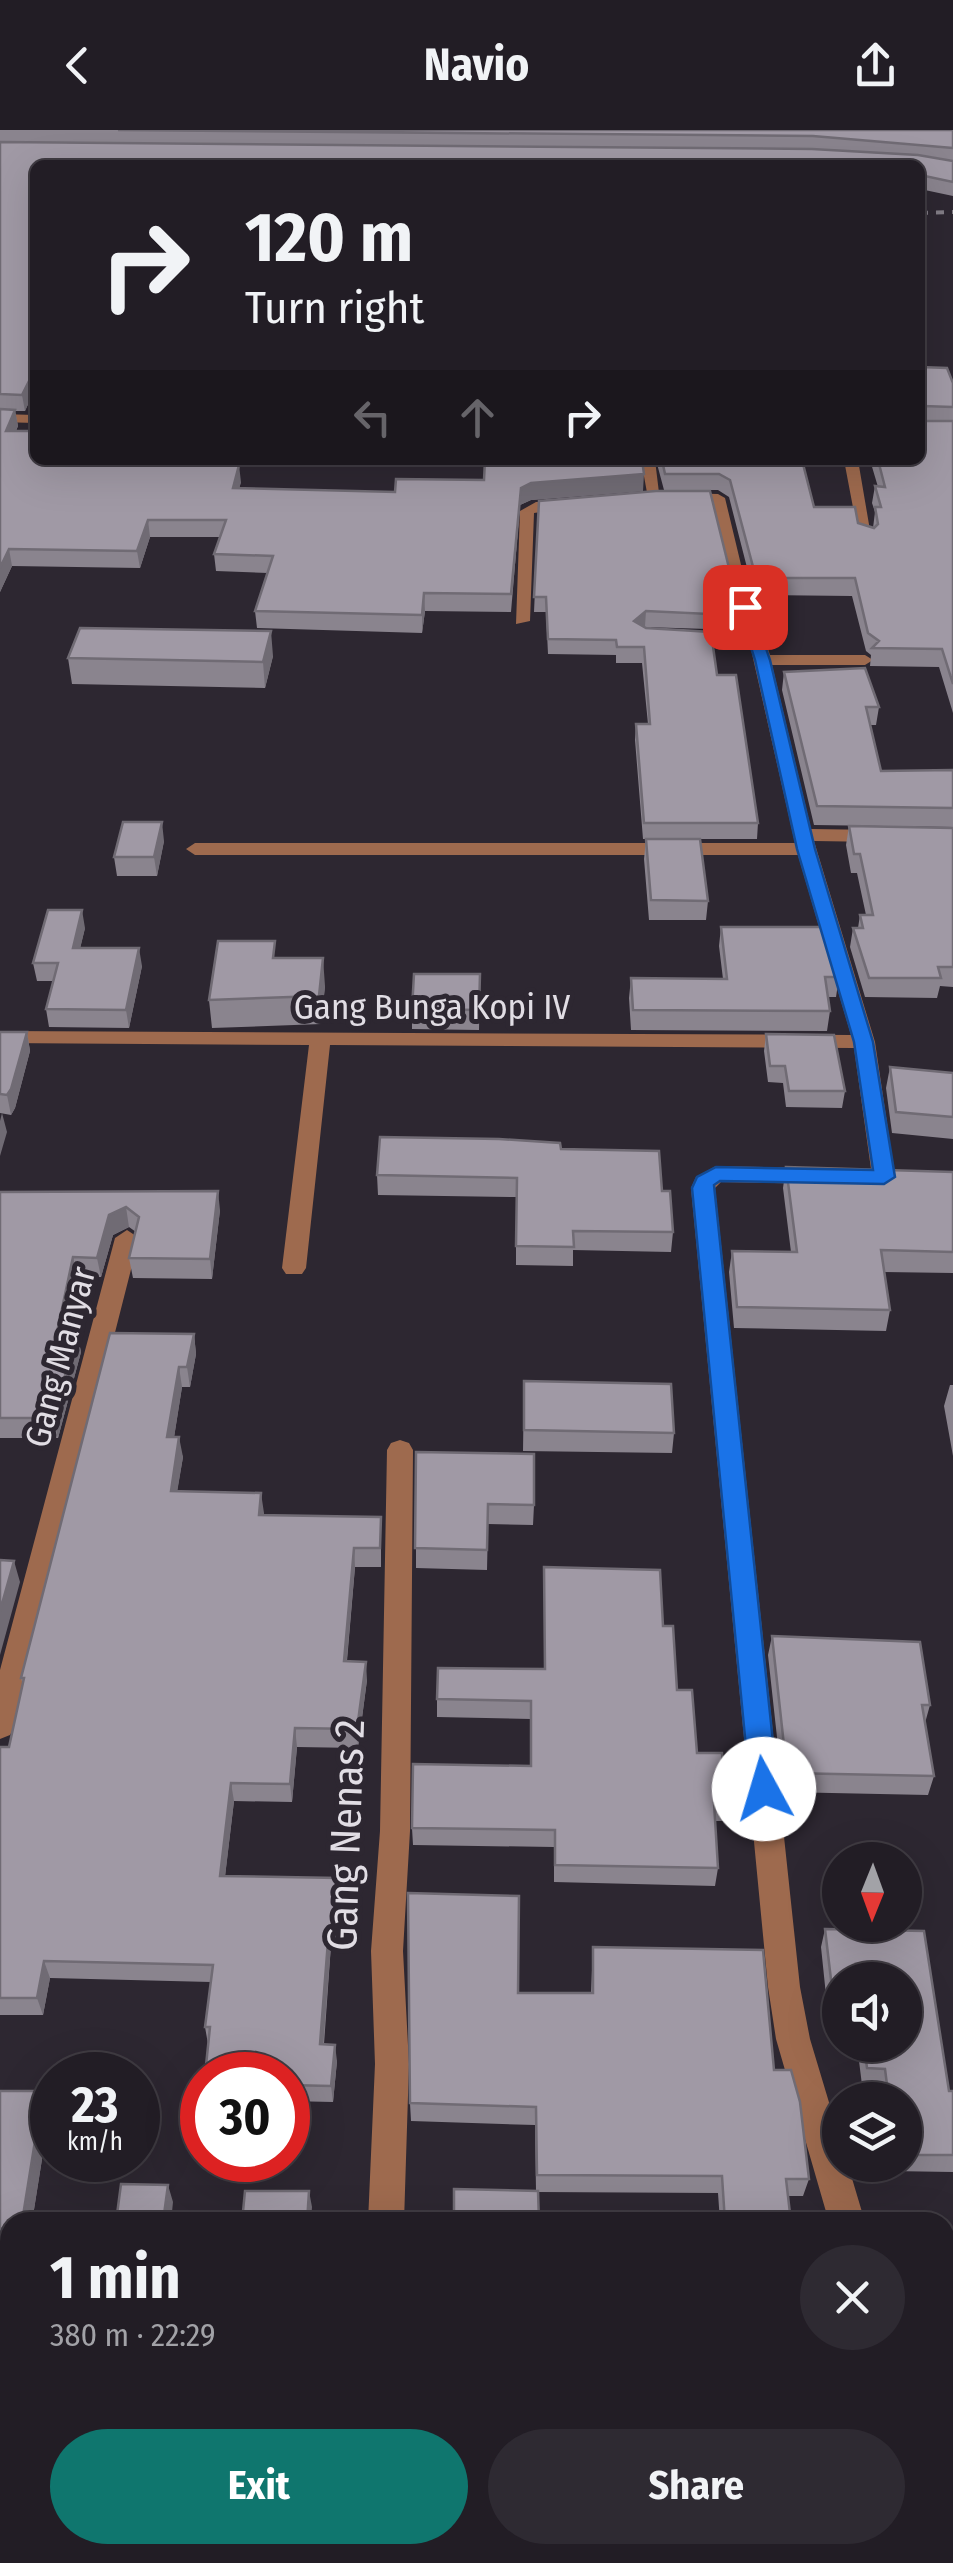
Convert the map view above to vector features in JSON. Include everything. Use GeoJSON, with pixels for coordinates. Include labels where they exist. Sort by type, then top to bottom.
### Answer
{"type":"FeatureCollection","features":[{"type":"Feature","properties":{"kind":"street"},"geometry":{"type":"LineString","coordinates":[[0,418],[30,419]]}},
{"type":"Feature","properties":{"kind":"street"},"geometry":{"type":"LineString","coordinates":[[648,465],[646,498],[718,498],[805,842],[864,1042],[893,1178],[716,1174],[704,1182],[784,1987],[793,2039],[845,2212]]}},
{"type":"Feature","properties":{"kind":"street"},"geometry":{"type":"LineString","coordinates":[[852,465],[868,539]]}},
{"type":"Feature","properties":{"kind":"street"},"geometry":{"type":"LineString","coordinates":[[522,621],[527,511],[536,506],[596,502]]}},
{"type":"Feature","properties":{"kind":"street"},"geometry":{"type":"LineString","coordinates":[[664,636],[754,640]]}},
{"type":"Feature","properties":{"kind":"street"},"geometry":{"type":"LineString","coordinates":[[762,660],[865,660]]}},
{"type":"Feature","properties":{"kind":"street"},"geometry":{"type":"LineString","coordinates":[[195,849],[805,842],[897,836]]}},
{"type":"Feature","properties":{"kind":"street","name":"Gang Bunga Kopi IV"},"geometry":{"type":"LineString","coordinates":[[0,1037],[864,1042]]}},
{"type":"Feature","properties":{"kind":"street"},"geometry":{"type":"LineString","coordinates":[[294,1268],[320,1038]]}},
{"type":"Feature","properties":{"kind":"street","name":"Gang Manyar"},"geometry":{"type":"LineString","coordinates":[[0,1726],[127,1238]]}},
{"type":"Feature","properties":{"kind":"street","name":"Gang Nenas 2"},"geometry":{"type":"LineString","coordinates":[[386,2212],[392,2064],[388,1951],[395,1812],[400,1450]]}},
{"type":"Feature","properties":{"kind":"building"},"geometry":{"type":"Polygon","coordinates":[[[118,130],[953,130],[953,148],[813,136],[118,130]]]}},
{"type":"Feature","properties":{"kind":"building"},"geometry":{"type":"Polygon","coordinates":[[[0,142],[812,149],[918,155],[953,161],[953,182],[925,176],[925,160],[30,160],[30,379],[22,395],[0,394],[0,142]]]}},
{"type":"Feature","properties":{"kind":"building"},"geometry":{"type":"Polygon","coordinates":[[[925,367],[947,368],[953,383],[953,407],[925,406],[925,367]]]}},
{"type":"Feature","properties":{"kind":"building"},"geometry":{"type":"Polygon","coordinates":[[[0,409],[15,410],[6,431],[30,431],[30,465],[239,465],[233,488],[395,492],[396,479],[484,480],[485,465],[643,465],[644,474],[531,483],[521,488],[511,594],[424,593],[422,615],[255,611],[273,556],[214,554],[226,520],[148,520],[137,551],[9,549],[0,568],[0,409]]]}},
{"type":"Feature","properties":{"kind":"building"},"geometry":{"type":"Polygon","coordinates":[[[925,421],[953,421],[953,684],[942,649],[872,648],[879,641],[868,633],[855,578],[756,578],[730,480],[719,474],[665,474],[663,465],[803,465],[814,507],[855,507],[858,523],[874,528],[878,524],[875,507],[881,507],[875,486],[885,487],[879,465],[925,465],[925,421]]]}},
{"type":"Feature","properties":{"kind":"building"},"geometry":{"type":"Polygon","coordinates":[[[656,491],[710,491],[732,580],[715,580],[719,603],[707,603],[709,614],[646,611],[634,621],[646,628],[711,632],[717,675],[736,675],[758,823],[644,823],[636,724],[650,724],[644,647],[617,647],[616,640],[548,639],[546,597],[534,597],[539,501],[656,491]]]}},
{"type":"Feature","properties":{"kind":"building"},"geometry":{"type":"Polygon","coordinates":[[[80,628],[271,631],[263,662],[68,658],[80,628]]]}},
{"type":"Feature","properties":{"kind":"building"},"geometry":{"type":"Polygon","coordinates":[[[865,668],[879,707],[866,707],[881,771],[953,770],[953,808],[817,806],[784,672],[865,668]]]}},
{"type":"Feature","properties":{"kind":"building"},"geometry":{"type":"Polygon","coordinates":[[[123,822],[162,822],[154,857],[114,857],[123,822]]]}},
{"type":"Feature","properties":{"kind":"building"},"geometry":{"type":"Polygon","coordinates":[[[849,826],[953,828],[953,967],[938,967],[941,978],[869,978],[853,928],[863,928],[860,915],[873,915],[860,854],[854,854],[849,826]]]}},
{"type":"Feature","properties":{"kind":"building"},"geometry":{"type":"Polygon","coordinates":[[[646,839],[700,839],[708,901],[651,900],[646,839]]]}},
{"type":"Feature","properties":{"kind":"building"},"geometry":{"type":"Polygon","coordinates":[[[48,910],[82,910],[73,948],[139,948],[126,1010],[46,1009],[58,963],[33,963],[48,910]]]}},
{"type":"Feature","properties":{"kind":"building"},"geometry":{"type":"Polygon","coordinates":[[[721,927],[824,927],[839,977],[825,977],[830,1011],[633,1010],[631,978],[727,979],[721,927]]]}},
{"type":"Feature","properties":{"kind":"building"},"geometry":{"type":"Polygon","coordinates":[[[218,941],[275,941],[273,958],[323,958],[319,996],[209,1000],[218,941]]]}},
{"type":"Feature","properties":{"kind":"building"},"geometry":{"type":"Polygon","coordinates":[[[414,974],[480,974],[479,1010],[412,1009],[414,974]]]}},
{"type":"Feature","properties":{"kind":"building"},"geometry":{"type":"Polygon","coordinates":[[[0,1032],[27,1032],[7,1095],[0,1094],[0,1032]]]}},
{"type":"Feature","properties":{"kind":"building"},"geometry":{"type":"Polygon","coordinates":[[[766,1034],[834,1035],[845,1091],[789,1091],[785,1066],[770,1066],[766,1034]]]}},
{"type":"Feature","properties":{"kind":"building"},"geometry":{"type":"Polygon","coordinates":[[[890,1067],[953,1073],[953,1117],[896,1112],[890,1067]]]}},
{"type":"Feature","properties":{"kind":"building"},"geometry":{"type":"Polygon","coordinates":[[[380,1137],[499,1139],[560,1143],[561,1149],[659,1151],[662,1191],[670,1191],[673,1232],[573,1231],[574,1247],[516,1246],[517,1178],[377,1175],[380,1137]]]}},
{"type":"Feature","properties":{"kind":"building"},"geometry":{"type":"Polygon","coordinates":[[[786,1167],[953,1172],[953,1252],[881,1250],[890,1310],[737,1307],[732,1251],[797,1252],[786,1167]]]}},
{"type":"Feature","properties":{"kind":"building"},"geometry":{"type":"Polygon","coordinates":[[[218,1191],[210,1259],[129,1258],[139,1217],[126,1207],[109,1215],[97,1258],[73,1257],[57,1332],[77,1333],[53,1418],[0,1418],[0,1192],[218,1191]]]}},
{"type":"Feature","properties":{"kind":"building"},"geometry":{"type":"Polygon","coordinates":[[[110,1333],[194,1334],[187,1367],[179,1367],[167,1437],[179,1437],[171,1491],[261,1493],[259,1515],[381,1517],[380,1548],[354,1548],[344,1661],[366,1662],[357,1729],[295,1728],[290,1784],[231,1783],[220,1876],[338,1878],[333,1928],[329,1928],[320,2044],[335,2045],[331,2086],[310,2086],[310,2052],[207,2052],[210,2027],[205,2027],[213,1965],[44,1961],[37,1998],[0,1998],[0,1747],[9,1747],[21,1678],[110,1333]]]}},
{"type":"Feature","properties":{"kind":"building"},"geometry":{"type":"Polygon","coordinates":[[[524,1381],[671,1384],[674,1433],[524,1430],[524,1381]]]}},
{"type":"Feature","properties":{"kind":"building"},"geometry":{"type":"Polygon","coordinates":[[[416,1452],[534,1454],[534,1505],[488,1504],[487,1550],[415,1548],[416,1452]]]}},
{"type":"Feature","properties":{"kind":"building"},"geometry":{"type":"Polygon","coordinates":[[[0,1560],[14,1561],[0,1611],[0,1560]]]}},
{"type":"Feature","properties":{"kind":"building"},"geometry":{"type":"Polygon","coordinates":[[[544,1567],[660,1570],[663,1626],[673,1626],[677,1690],[692,1690],[697,1753],[722,1753],[726,1803],[714,1803],[718,1868],[555,1865],[555,1830],[412,1828],[413,1764],[531,1766],[531,1701],[437,1699],[438,1668],[545,1669],[544,1567]]]}},
{"type":"Feature","properties":{"kind":"building"},"geometry":{"type":"Polygon","coordinates":[[[772,1636],[920,1642],[930,1705],[922,1705],[934,1776],[787,1773],[772,1636]]]}},
{"type":"Feature","properties":{"kind":"building"},"geometry":{"type":"Polygon","coordinates":[[[408,1893],[519,1896],[518,1993],[593,1993],[593,1947],[763,1950],[774,2070],[791,2070],[800,2102],[809,2179],[786,2179],[790,2212],[724,2212],[722,2176],[537,2175],[536,2107],[410,2103],[408,1893]]]}},
{"type":"Feature","properties":{"kind":"building"},"geometry":{"type":"Polygon","coordinates":[[[924,1931],[949,2091],[953,2091],[953,2155],[922,2155],[922,2082],[887,2082],[885,2069],[867,2068],[866,2062],[922,2062],[922,1962],[829,1962],[827,1942],[922,1942],[924,1931]]]}},
{"type":"Feature","properties":{"kind":"building"},"geometry":{"type":"Polygon","coordinates":[[[0,2091],[30,2091],[30,2172],[24,2212],[0,2212],[0,2091]]]}},
{"type":"Feature","properties":{"kind":"building"},"geometry":{"type":"Polygon","coordinates":[[[121,2184],[168,2185],[164,2212],[117,2212],[121,2184]]]}},
{"type":"Feature","properties":{"kind":"building"},"geometry":{"type":"Polygon","coordinates":[[[454,2189],[538,2191],[539,2212],[454,2212],[454,2189]]]}},
{"type":"Feature","properties":{"kind":"building"},"geometry":{"type":"Polygon","coordinates":[[[245,2191],[309,2191],[308,2212],[243,2212],[245,2191]]]}},
{"type":"Feature","properties":{"kind":"railway"},"geometry":{"type":"LineString","coordinates":[[925,213],[953,212]]}},
{"type":"Feature","properties":{"kind":"route"},"geometry":{"type":"LineString","coordinates":[[745,607],[762,660],[806,849],[864,1042],[884,1177],[716,1174],[704,1182],[764,1789]]}}]}
